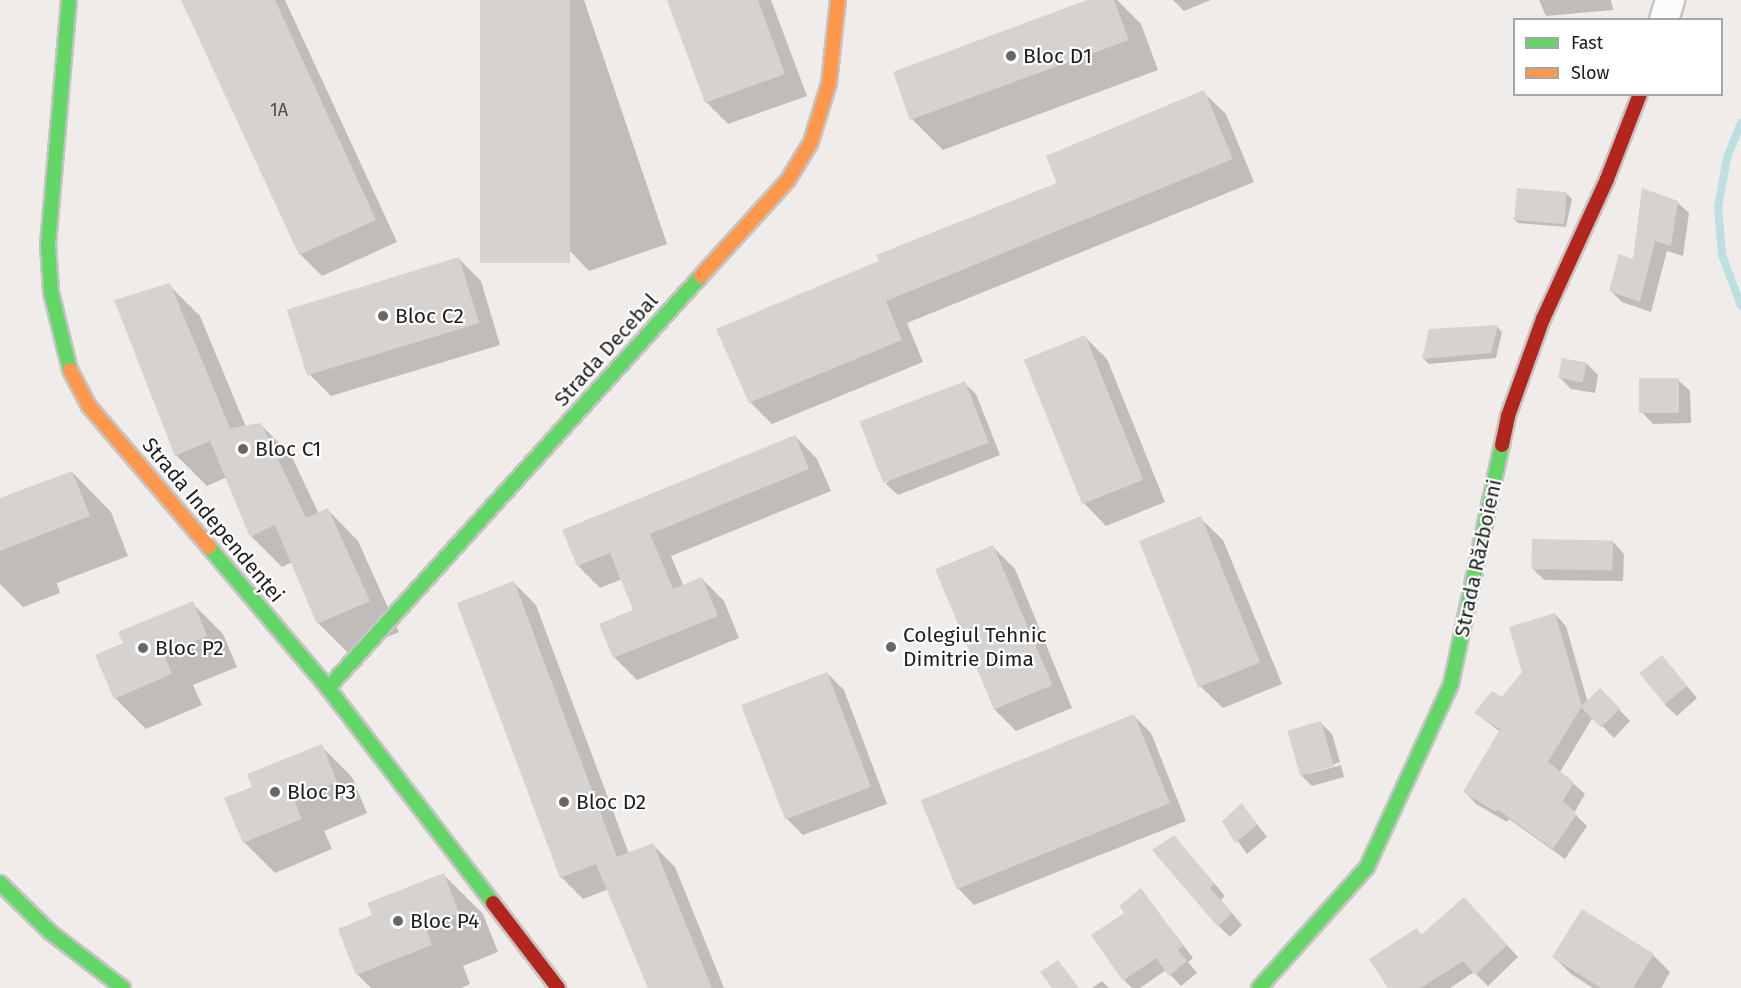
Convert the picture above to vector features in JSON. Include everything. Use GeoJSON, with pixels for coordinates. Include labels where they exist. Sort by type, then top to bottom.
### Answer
{"type":"FeatureCollection","features":[{"type":"Feature","properties":{"kind":"street","name":"Strada Independenței"},"geometry":{"type":"LineString","coordinates":[[69,0],[48,245],[51,292],[66,362],[89,406],[328,688],[558,988]]}},
{"type":"Feature","properties":{"kind":"street","name":"Strada Decebal"},"geometry":{"type":"LineString","coordinates":[[328,688],[788,180],[811,142],[830,83],[838,0]]}},
{"type":"Feature","properties":{"kind":"street"},"geometry":{"type":"LineString","coordinates":[[1665,18],[1670,0]]}},
{"type":"Feature","properties":{"kind":"street","name":"Strada Războieni"},"geometry":{"type":"LineString","coordinates":[[1259,988],[1367,867],[1451,684],[1508,416],[1543,318],[1607,179],[1639,96]]}},
{"type":"Feature","properties":{"kind":"street"},"geometry":{"type":"LineString","coordinates":[[0,883],[50,932],[123,988]]}},
{"type":"Feature","properties":{"kind":"building"},"geometry":{"type":"Polygon","coordinates":[[[181,0],[275,0],[376,220],[299,255],[181,0]]]}},
{"type":"Feature","properties":{"kind":"building"},"geometry":{"type":"Polygon","coordinates":[[[480,0],[570,0],[570,263],[480,263],[480,0]]]}},
{"type":"Feature","properties":{"kind":"building"},"geometry":{"type":"Polygon","coordinates":[[[667,0],[758,0],[785,74],[705,103],[667,0]]]}},
{"type":"Feature","properties":{"kind":"building","name":"Bloc D1"},"geometry":{"type":"Polygon","coordinates":[[[1087,0],[1114,0],[1129,40],[910,120],[893,72],[1087,0]]]}},
{"type":"Feature","properties":{"kind":"building"},"geometry":{"type":"Polygon","coordinates":[[[1204,90],[1233,159],[886,301],[902,340],[749,403],[716,329],[879,261],[876,255],[1057,183],[1046,156],[1204,90]]]}},
{"type":"Feature","properties":{"kind":"building"},"geometry":{"type":"Polygon","coordinates":[[[1517,188],[1567,192],[1564,224],[1514,220],[1517,188]]]}},
{"type":"Feature","properties":{"kind":"building"},"geometry":{"type":"Polygon","coordinates":[[[1642,188],[1678,201],[1671,246],[1655,241],[1640,302],[1609,291],[1619,254],[1633,259],[1642,188]]]}},
{"type":"Feature","properties":{"kind":"building","name":"Bloc C2"},"geometry":{"type":"Polygon","coordinates":[[[459,257],[479,323],[307,376],[287,310],[459,257]]]}},
{"type":"Feature","properties":{"kind":"building","name":"Bloc C1"},"geometry":{"type":"Polygon","coordinates":[[[170,283],[230,428],[261,423],[306,518],[328,508],[370,601],[317,624],[275,525],[250,537],[210,441],[175,456],[114,300],[170,283]]]}},
{"type":"Feature","properties":{"kind":"building"},"geometry":{"type":"Polygon","coordinates":[[[1498,325],[1491,353],[1422,359],[1429,329],[1498,325]]]}},
{"type":"Feature","properties":{"kind":"building"},"geometry":{"type":"Polygon","coordinates":[[[1085,335],[1143,480],[1082,504],[1024,360],[1085,335]]]}},
{"type":"Feature","properties":{"kind":"building"},"geometry":{"type":"Polygon","coordinates":[[[1562,358],[1587,363],[1583,382],[1558,378],[1562,358]]]}},
{"type":"Feature","properties":{"kind":"building"},"geometry":{"type":"Polygon","coordinates":[[[1639,378],[1679,378],[1679,413],[1639,413],[1639,378]]]}},
{"type":"Feature","properties":{"kind":"building"},"geometry":{"type":"Polygon","coordinates":[[[965,381],[989,443],[883,483],[860,421],[965,381]]]}},
{"type":"Feature","properties":{"kind":"building"},"geometry":{"type":"Polygon","coordinates":[[[795,435],[809,469],[650,534],[673,589],[702,577],[718,616],[613,658],[599,624],[633,610],[610,553],[577,566],[562,530],[795,435]]]}},
{"type":"Feature","properties":{"kind":"building"},"geometry":{"type":"Polygon","coordinates":[[[72,471],[90,516],[0,551],[0,498],[72,471]]]}},
{"type":"Feature","properties":{"kind":"building"},"geometry":{"type":"Polygon","coordinates":[[[1201,516],[1260,662],[1198,688],[1139,541],[1201,516]]]}},
{"type":"Feature","properties":{"kind":"building"},"geometry":{"type":"Polygon","coordinates":[[[1532,539],[1613,540],[1612,570],[1531,569],[1532,539]]]}},
{"type":"Feature","properties":{"kind":"building"},"geometry":{"type":"Polygon","coordinates":[[[993,545],[1052,685],[994,710],[935,570],[993,545]]]}},
{"type":"Feature","properties":{"kind":"building","name":"Bloc D2"},"geometry":{"type":"Polygon","coordinates":[[[514,581],[617,857],[653,843],[712,988],[648,988],[596,864],[560,878],[457,603],[514,581]]]}},
{"type":"Feature","properties":{"kind":"building","name":"Bloc P2"},"geometry":{"type":"Polygon","coordinates":[[[193,601],[207,636],[164,654],[172,674],[114,699],[95,655],[123,643],[118,632],[193,601]]]}},
{"type":"Feature","properties":{"kind":"building"},"geometry":{"type":"Polygon","coordinates":[[[1555,613],[1582,706],[1548,762],[1574,782],[1563,801],[1577,814],[1553,849],[1497,809],[1496,812],[1463,792],[1500,729],[1474,713],[1492,691],[1502,697],[1522,672],[1509,627],[1555,613]]]}},
{"type":"Feature","properties":{"kind":"building"},"geometry":{"type":"Polygon","coordinates":[[[1662,655],[1687,686],[1665,704],[1639,673],[1662,655]]]}},
{"type":"Feature","properties":{"kind":"building"},"geometry":{"type":"Polygon","coordinates":[[[827,672],[871,787],[785,820],[741,705],[827,672]]]}},
{"type":"Feature","properties":{"kind":"building"},"geometry":{"type":"Polygon","coordinates":[[[1600,688],[1620,709],[1601,728],[1581,707],[1600,688]]]}},
{"type":"Feature","properties":{"kind":"building"},"geometry":{"type":"Polygon","coordinates":[[[1134,714],[1170,803],[957,889],[921,800],[1134,714]]]}},
{"type":"Feature","properties":{"kind":"building"},"geometry":{"type":"Polygon","coordinates":[[[1321,721],[1334,766],[1300,776],[1287,731],[1321,721]]]}},
{"type":"Feature","properties":{"kind":"building","name":"Bloc P3"},"geometry":{"type":"Polygon","coordinates":[[[322,744],[337,782],[294,800],[302,819],[243,843],[224,798],[252,787],[247,774],[322,744]]]}},
{"type":"Feature","properties":{"kind":"building"},"geometry":{"type":"Polygon","coordinates":[[[1242,803],[1257,825],[1235,843],[1222,821],[1242,803]]]}},
{"type":"Feature","properties":{"kind":"building"},"geometry":{"type":"Polygon","coordinates":[[[1174,835],[1214,884],[1210,888],[1232,913],[1218,927],[1152,850],[1174,835]]]}},
{"type":"Feature","properties":{"kind":"building","name":"Bloc P4"},"geometry":{"type":"Polygon","coordinates":[[[444,873],[459,913],[425,926],[432,945],[356,975],[338,929],[372,915],[367,903],[444,873]]]}},
{"type":"Feature","properties":{"kind":"building"},"geometry":{"type":"Polygon","coordinates":[[[1141,888],[1183,946],[1178,950],[1187,961],[1169,976],[1156,958],[1123,981],[1091,935],[1124,913],[1119,906],[1141,888]]]}},
{"type":"Feature","properties":{"kind":"building"},"geometry":{"type":"Polygon","coordinates":[[[1464,897],[1507,945],[1475,975],[1463,961],[1421,988],[1388,988],[1369,959],[1417,928],[1421,935],[1464,897]]]}},
{"type":"Feature","properties":{"kind":"building"},"geometry":{"type":"Polygon","coordinates":[[[1582,909],[1654,954],[1633,988],[1601,988],[1552,957],[1582,909]]]}},
{"type":"Feature","properties":{"kind":"building"},"geometry":{"type":"Polygon","coordinates":[[[1058,960],[1079,988],[1052,988],[1040,972],[1058,960]]]}},
{"type":"Feature","properties":{"kind":"waterway"},"geometry":{"type":"LineString","coordinates":[[1741,123],[1727,158],[1718,207],[1722,255],[1741,306]]}},
{"type":"Feature","properties":{"kind":"traffic: fast"},"geometry":{"type":"LineString","coordinates":[[69,0],[48,245],[51,292],[70,370]]}},
{"type":"Feature","properties":{"kind":"traffic: fast"},"geometry":{"type":"LineString","coordinates":[[328,688],[701,276]]}},
{"type":"Feature","properties":{"kind":"traffic: fast"},"geometry":{"type":"LineString","coordinates":[[1259,988],[1367,867],[1451,684],[1502,445]]}},
{"type":"Feature","properties":{"kind":"traffic: fast"},"geometry":{"type":"LineString","coordinates":[[209,547],[328,688],[493,903]]}},
{"type":"Feature","properties":{"kind":"traffic: fast"},"geometry":{"type":"LineString","coordinates":[[0,883],[50,932],[123,988]]}},
{"type":"Feature","properties":{"kind":"traffic: slow"},"geometry":{"type":"LineString","coordinates":[[701,276],[788,180],[811,142],[829,83],[838,0]]}},
{"type":"Feature","properties":{"kind":"traffic: slow"},"geometry":{"type":"LineString","coordinates":[[70,370],[89,406],[209,547]]}},
{"type":"Feature","properties":{"kind":"traffic: jam"},"geometry":{"type":"LineString","coordinates":[[1502,445],[1508,416],[1543,319],[1607,179],[1639,96]]}},
{"type":"Feature","properties":{"kind":"traffic: jam"},"geometry":{"type":"LineString","coordinates":[[493,903],[558,988]]}},
{"type":"Feature","properties":{"kind":"place","name":"Bloc D1"},"geometry":{"type":"Point","coordinates":[1011,56]}},
{"type":"Feature","properties":{"kind":"place","name":"Bloc C2"},"geometry":{"type":"Point","coordinates":[383,316]}},
{"type":"Feature","properties":{"kind":"place","name":"Bloc C1"},"geometry":{"type":"Point","coordinates":[243,449]}},
{"type":"Feature","properties":{"kind":"place","name":"Colegiul Tehnic Dimitrie Dima"},"geometry":{"type":"Point","coordinates":[891,647]}},
{"type":"Feature","properties":{"kind":"place","name":"Bloc P2"},"geometry":{"type":"Point","coordinates":[143,648]}},
{"type":"Feature","properties":{"kind":"place","name":"Bloc P3"},"geometry":{"type":"Point","coordinates":[275,792]}},
{"type":"Feature","properties":{"kind":"place","name":"Bloc D2"},"geometry":{"type":"Point","coordinates":[564,802]}},
{"type":"Feature","properties":{"kind":"place","name":"Bloc P4"},"geometry":{"type":"Point","coordinates":[398,921]}}]}
